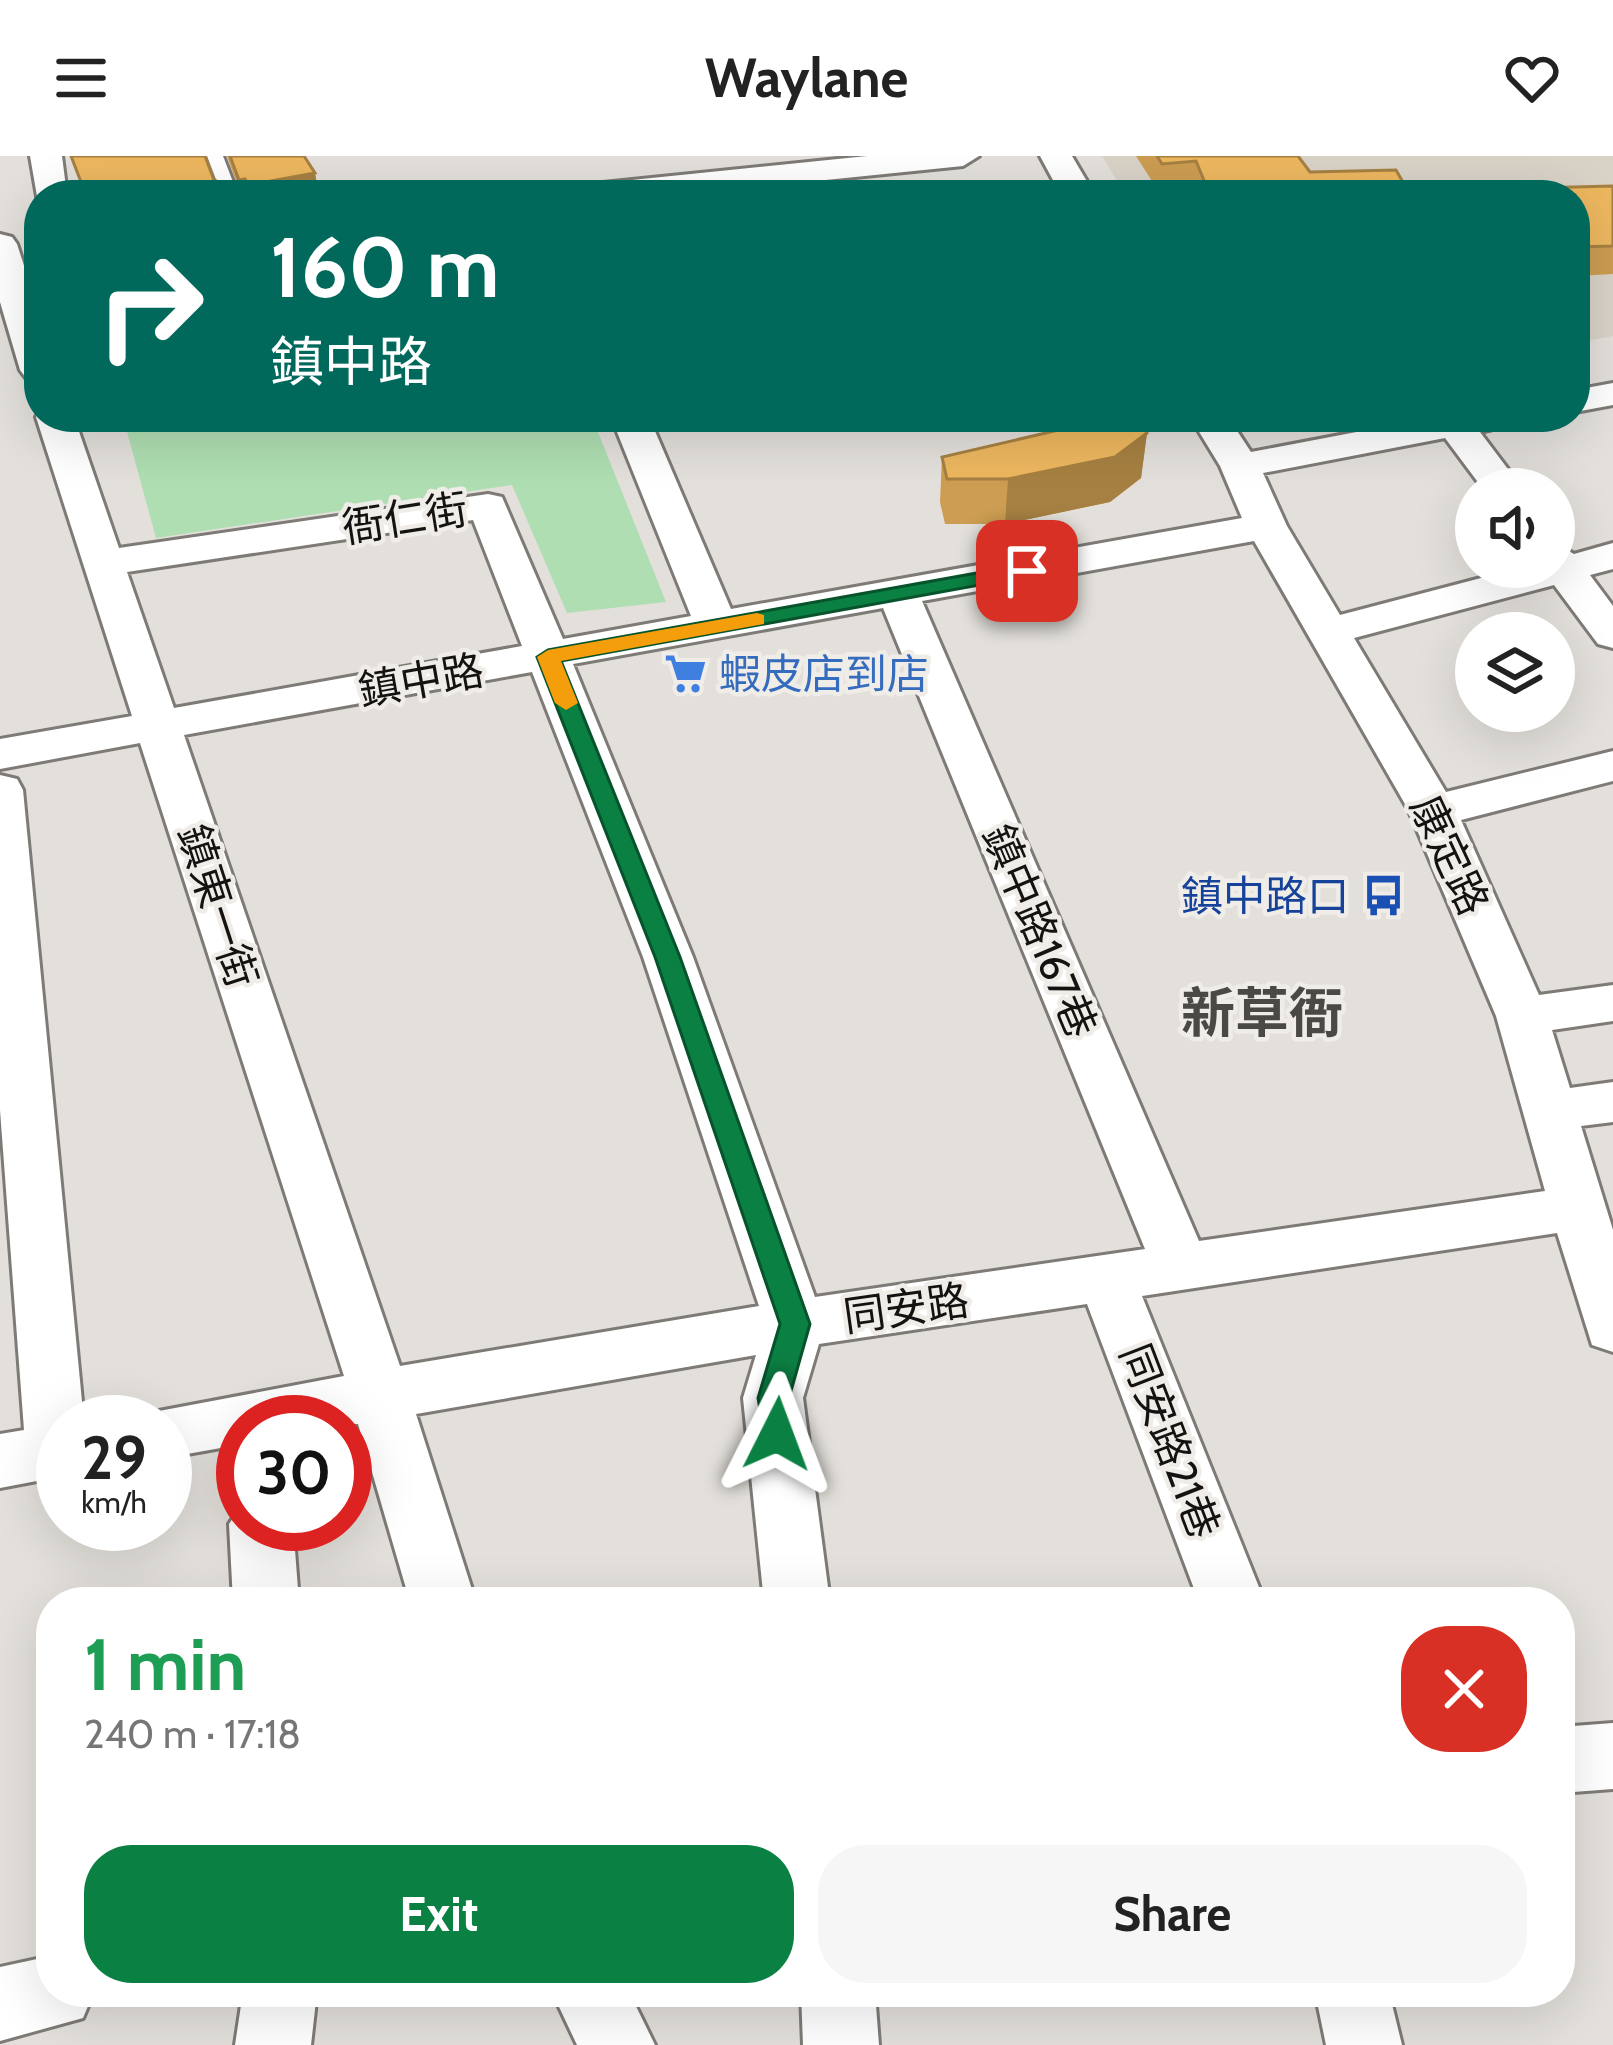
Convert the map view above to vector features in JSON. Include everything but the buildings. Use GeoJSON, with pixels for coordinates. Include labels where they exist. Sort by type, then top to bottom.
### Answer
{"type":"FeatureCollection","features":[{"type":"Feature","properties":{"kind":"street"},"geometry":{"type":"LineString","coordinates":[[726,180],[963,156]]}},
{"type":"Feature","properties":{"kind":"street"},"geometry":{"type":"LineString","coordinates":[[0,244],[24,295]]}},
{"type":"Feature","properties":{"kind":"street","name":"鎮東一街"},"geometry":{"type":"LineString","coordinates":[[60,432],[380,1395],[438,1587]]}},
{"type":"Feature","properties":{"kind":"street"},"geometry":{"type":"LineString","coordinates":[[636,432],[717,627]]}},
{"type":"Feature","properties":{"kind":"street","name":"康定路"},"geometry":{"type":"LineString","coordinates":[[1218,432],[1240,466],[1266,526],[1433,811],[1522,1016],[1610,1306]]}},
{"type":"Feature","properties":{"kind":"street"},"geometry":{"type":"LineString","coordinates":[[1240,466],[1418,432]]}},
{"type":"Feature","properties":{"kind":"street"},"geometry":{"type":"LineString","coordinates":[[1460,432],[1487,468]]}},
{"type":"Feature","properties":{"kind":"street","name":"衙仁街"},"geometry":{"type":"LineString","coordinates":[[104,563],[488,506],[668,957],[795,1324]]}},
{"type":"Feature","properties":{"kind":"street","name":"鎮中路"},"geometry":{"type":"LineString","coordinates":[[0,754],[1266,526]]}},
{"type":"Feature","properties":{"kind":"street"},"geometry":{"type":"LineString","coordinates":[[1575,559],[1613,556]]}},
{"type":"Feature","properties":{"kind":"street"},"geometry":{"type":"LineString","coordinates":[[1575,584],[1613,635]]}},
{"type":"Feature","properties":{"kind":"street"},"geometry":{"type":"LineString","coordinates":[[1330,632],[1471,588]]}},
{"type":"Feature","properties":{"kind":"street","name":"鎮中路167巷"},"geometry":{"type":"LineString","coordinates":[[898,594],[1182,1268]]}},
{"type":"Feature","properties":{"kind":"street"},"geometry":{"type":"LineString","coordinates":[[1433,811],[1613,766]]}},
{"type":"Feature","properties":{"kind":"street"},"geometry":{"type":"LineString","coordinates":[[0,790],[36,1395]]}},
{"type":"Feature","properties":{"kind":"street"},"geometry":{"type":"LineString","coordinates":[[1522,1016],[1613,1003]]}},
{"type":"Feature","properties":{"kind":"street"},"geometry":{"type":"LineString","coordinates":[[1553,1110],[1613,1102]]}},
{"type":"Feature","properties":{"kind":"street","name":"同安路"},"geometry":{"type":"LineString","coordinates":[[372,1397],[795,1324],[1577,1208]]}},
{"type":"Feature","properties":{"kind":"street","name":"同安路21巷"},"geometry":{"type":"LineString","coordinates":[[1107,1280],[1226,1587]]}},
{"type":"Feature","properties":{"kind":"street"},"geometry":{"type":"LineString","coordinates":[[794,1587],[773,1398],[795,1324]]}},
{"type":"Feature","properties":{"kind":"street"},"geometry":{"type":"LineString","coordinates":[[263,1551],[265,1587]]}},
{"type":"Feature","properties":{"kind":"street"},"geometry":{"type":"LineString","coordinates":[[1575,1759],[1613,1756]]}},
{"type":"Feature","properties":{"kind":"street"},"geometry":{"type":"LineString","coordinates":[[0,2004],[36,1996]]}},
{"type":"Feature","properties":{"kind":"street"},"geometry":{"type":"LineString","coordinates":[[272,2045],[278,2007]]}},
{"type":"Feature","properties":{"kind":"street"},"geometry":{"type":"LineString","coordinates":[[597,2007],[617,2045]]}},
{"type":"Feature","properties":{"kind":"street"},"geometry":{"type":"LineString","coordinates":[[839,2007],[841,2045]]}},
{"type":"Feature","properties":{"kind":"street"},"geometry":{"type":"LineString","coordinates":[[1355,2007],[1364,2045]]}},
{"type":"Feature","properties":{"kind":"shaded area"},"geometry":{"type":"Polygon","coordinates":[[[1102,156],[1613,156],[1613,336],[1590,340],[1590,180],[1117,180],[1102,156]]]}},
{"type":"Feature","properties":{"kind":"green space"},"geometry":{"type":"Polygon","coordinates":[[[127,432],[598,432],[666,602],[567,613],[512,485],[156,538],[127,432]]]}},
{"type":"Feature","properties":{"kind":"slow traffic"},"geometry":{"type":"LineString","coordinates":[[566,703],[548,657],[757,620]]}},
{"type":"Feature","properties":{"kind":"place","name":"蝦皮店到店"},"geometry":{"type":"Point","coordinates":[685,674]}},
{"type":"Feature","properties":{"kind":"place","name":"鎮中路口"},"geometry":{"type":"Point","coordinates":[1383,896]}},
{"type":"Feature","properties":{"kind":"district","name":"新草衙"},"geometry":{"type":"Point","coordinates":[1262,1013]}},
{"type":"Feature","properties":{"kind":"route"},"geometry":{"type":"LineString","coordinates":[[777,1434],[773,1398],[795,1324],[668,957],[548,657],[1027,571]]}}]}
